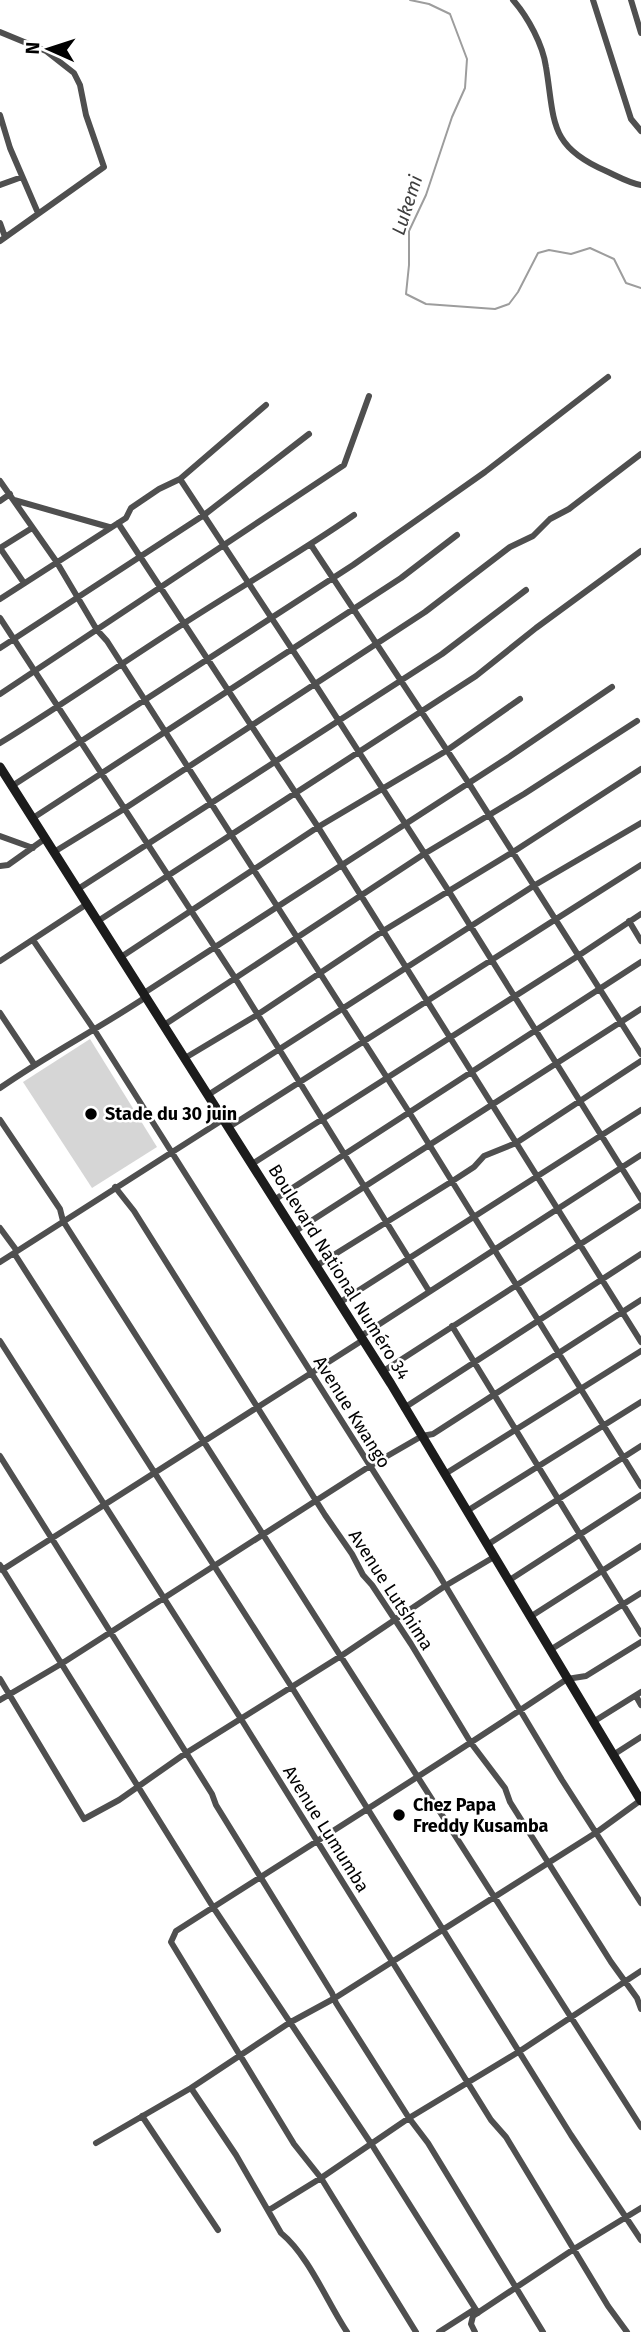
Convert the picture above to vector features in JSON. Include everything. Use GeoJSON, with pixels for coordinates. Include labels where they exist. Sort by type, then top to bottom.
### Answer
{"type":"FeatureCollection","features":[{"type":"Feature","properties":{"kind":"main road","name":"Boulevard National Numéro 34"},"geometry":{"type":"LineString","coordinates":[[0,767],[362,1338],[613,1755],[637,1788],[641,1801]]}},
{"type":"Feature","properties":{"kind":"street"},"geometry":{"type":"LineString","coordinates":[[513,0],[537,39],[546,64],[552,114],[562,140],[577,156],[598,168],[641,185]]}},
{"type":"Feature","properties":{"kind":"street"},"geometry":{"type":"LineString","coordinates":[[593,0],[631,119],[641,131]]}},
{"type":"Feature","properties":{"kind":"street"},"geometry":{"type":"LineString","coordinates":[[631,0],[641,33]]}},
{"type":"Feature","properties":{"kind":"street"},"geometry":{"type":"LineString","coordinates":[[0,32],[46,51],[74,73],[104,167],[3,239],[0,223]]}},
{"type":"Feature","properties":{"kind":"street"},"geometry":{"type":"LineString","coordinates":[[0,116],[38,213]]}},
{"type":"Feature","properties":{"kind":"street"},"geometry":{"type":"LineString","coordinates":[[0,185],[22,177]]}},
{"type":"Feature","properties":{"kind":"street"},"geometry":{"type":"LineString","coordinates":[[12,786],[331,579],[485,472],[608,377]]}},
{"type":"Feature","properties":{"kind":"street"},"geometry":{"type":"LineString","coordinates":[[0,694],[344,465],[369,396]]}},
{"type":"Feature","properties":{"kind":"street"},"geometry":{"type":"LineString","coordinates":[[0,599],[118,523],[126,517],[131,508],[159,489],[180,479],[266,405]]}},
{"type":"Feature","properties":{"kind":"street"},"geometry":{"type":"LineString","coordinates":[[0,648],[204,515],[309,434]]}},
{"type":"Feature","properties":{"kind":"street"},"geometry":{"type":"LineString","coordinates":[[54,852],[425,612],[510,547],[533,536],[550,519],[569,509],[641,454]]}},
{"type":"Feature","properties":{"kind":"street"},"geometry":{"type":"LineString","coordinates":[[180,479],[448,890],[641,1199]]}},
{"type":"Feature","properties":{"kind":"street"},"geometry":{"type":"LineString","coordinates":[[0,481],[56,561],[97,630],[321,973],[641,1486]]}},
{"type":"Feature","properties":{"kind":"street"},"geometry":{"type":"LineString","coordinates":[[0,501],[12,497],[108,527]]}},
{"type":"Feature","properties":{"kind":"street"},"geometry":{"type":"LineString","coordinates":[[0,743],[354,515]]}},
{"type":"Feature","properties":{"kind":"street"},"geometry":{"type":"LineString","coordinates":[[118,523],[318,827],[641,1342]]}},
{"type":"Feature","properties":{"kind":"street"},"geometry":{"type":"LineString","coordinates":[[24,583],[0,548],[32,528]]}},
{"type":"Feature","properties":{"kind":"street"},"geometry":{"type":"LineString","coordinates":[[33,818],[401,578],[457,535]]}},
{"type":"Feature","properties":{"kind":"street"},"geometry":{"type":"LineString","coordinates":[[311,545],[331,579],[468,782],[641,1054]]}},
{"type":"Feature","properties":{"kind":"street"},"geometry":{"type":"LineString","coordinates":[[98,921],[476,676],[641,551]]}},
{"type":"Feature","properties":{"kind":"street"},"geometry":{"type":"LineString","coordinates":[[78,889],[473,632],[526,590]]}},
{"type":"Feature","properties":{"kind":"street"},"geometry":{"type":"LineString","coordinates":[[0,618],[235,978],[429,1290]]}},
{"type":"Feature","properties":{"kind":"street"},"geometry":{"type":"LineString","coordinates":[[0,1088],[34,1064],[95,1031],[214,947],[612,687]]}},
{"type":"Feature","properties":{"kind":"street"},"geometry":{"type":"LineString","coordinates":[[121,957],[318,827],[446,751],[520,699]]}},
{"type":"Feature","properties":{"kind":"street"},"geometry":{"type":"LineString","coordinates":[[164,1025],[424,854],[637,721]]}},
{"type":"Feature","properties":{"kind":"street"},"geometry":{"type":"LineString","coordinates":[[185,1058],[257,1016],[383,931],[513,852],[641,769]]}},
{"type":"Feature","properties":{"kind":"street"},"geometry":{"type":"LineString","coordinates":[[208,1096],[535,886],[641,823]]}},
{"type":"Feature","properties":{"kind":"street"},"geometry":{"type":"LineString","coordinates":[[0,836],[33,848]]}},
{"type":"Feature","properties":{"kind":"street"},"geometry":{"type":"LineString","coordinates":[[0,866],[8,865],[46,838]]}},
{"type":"Feature","properties":{"kind":"street"},"geometry":{"type":"LineString","coordinates":[[229,1128],[641,865]]}},
{"type":"Feature","properties":{"kind":"street"},"geometry":{"type":"LineString","coordinates":[[0,961],[87,904]]}},
{"type":"Feature","properties":{"kind":"street"},"geometry":{"type":"LineString","coordinates":[[251,1164],[641,914]]}},
{"type":"Feature","properties":{"kind":"street"},"geometry":{"type":"LineString","coordinates":[[629,921],[641,941]]}},
{"type":"Feature","properties":{"kind":"street","name":"Avenue Kwango"},"geometry":{"type":"LineString","coordinates":[[33,940],[95,1031],[370,1466],[522,1710],[562,1780],[641,1903]]}},
{"type":"Feature","properties":{"kind":"street"},"geometry":{"type":"LineString","coordinates":[[274,1200],[641,962]]}},
{"type":"Feature","properties":{"kind":"street"},"geometry":{"type":"LineString","coordinates":[[294,1232],[641,1009]]}},
{"type":"Feature","properties":{"kind":"street"},"geometry":{"type":"LineString","coordinates":[[0,1013],[34,1064]]}},
{"type":"Feature","properties":{"kind":"street"},"geometry":{"type":"LineString","coordinates":[[316,1266],[474,1167],[484,1156],[516,1143],[641,1061]]}},
{"type":"Feature","properties":{"kind":"street"},"geometry":{"type":"LineString","coordinates":[[339,1303],[641,1110]]}},
{"type":"Feature","properties":{"kind":"street"},"geometry":{"type":"LineString","coordinates":[[0,1262],[224,1119]]}},
{"type":"Feature","properties":{"kind":"street"},"geometry":{"type":"LineString","coordinates":[[0,1120],[60,1209],[63,1221],[641,2127]]}},
{"type":"Feature","properties":{"kind":"street"},"geometry":{"type":"LineString","coordinates":[[476,2311],[372,2145],[213,1907],[1,1568],[105,1506],[311,1373],[429,1290],[641,1155]]}},
{"type":"Feature","properties":{"kind":"street","name":"Avenue Lutshima"},"geometry":{"type":"LineString","coordinates":[[115,1187],[134,1211],[471,1743],[505,1788],[510,1801],[637,1998],[641,2009]]}},
{"type":"Feature","properties":{"kind":"street"},"geometry":{"type":"LineString","coordinates":[[382,1372],[641,1205]]}},
{"type":"Feature","properties":{"kind":"street"},"geometry":{"type":"LineString","coordinates":[[0,1228],[368,1808],[592,2169],[605,2184],[641,2240]]}},
{"type":"Feature","properties":{"kind":"street"},"geometry":{"type":"LineString","coordinates":[[404,1408],[641,1254]]}},
{"type":"Feature","properties":{"kind":"street"},"geometry":{"type":"LineString","coordinates":[[0,1700],[61,1664],[370,1466],[422,1436],[433,1434],[641,1300]]}},
{"type":"Feature","properties":{"kind":"street"},"geometry":{"type":"LineString","coordinates":[[452,1326],[641,1634]]}},
{"type":"Feature","properties":{"kind":"street","name":"Avenue Lumumba"},"geometry":{"type":"LineString","coordinates":[[0,1341],[627,2332]]}},
{"type":"Feature","properties":{"kind":"street"},"geometry":{"type":"LineString","coordinates":[[445,1475],[641,1351]]}},
{"type":"Feature","properties":{"kind":"street"},"geometry":{"type":"LineString","coordinates":[[467,1511],[641,1402]]}},
{"type":"Feature","properties":{"kind":"street"},"geometry":{"type":"LineString","coordinates":[[487,1545],[641,1446]]}},
{"type":"Feature","properties":{"kind":"street"},"geometry":{"type":"LineString","coordinates":[[0,1456],[543,2332]]}},
{"type":"Feature","properties":{"kind":"street"},"geometry":{"type":"LineString","coordinates":[[508,1581],[641,1495]]}},
{"type":"Feature","properties":{"kind":"street"},"geometry":{"type":"LineString","coordinates":[[530,1617],[641,1546]]}},
{"type":"Feature","properties":{"kind":"street"},"geometry":{"type":"LineString","coordinates":[[0,1679],[85,1819],[119,1800],[186,1753],[494,1557]]}},
{"type":"Feature","properties":{"kind":"street"},"geometry":{"type":"LineString","coordinates":[[550,1650],[641,1593]]}},
{"type":"Feature","properties":{"kind":"street"},"geometry":{"type":"LineString","coordinates":[[416,2332],[321,2178],[294,2144],[171,1941],[176,1931],[568,1679],[586,1676],[641,1642]]}},
{"type":"Feature","properties":{"kind":"street"},"geometry":{"type":"LineString","coordinates":[[593,1722],[638,1694],[641,1705]]}},
{"type":"Feature","properties":{"kind":"street"},"geometry":{"type":"LineString","coordinates":[[613,1755],[641,1737]]}},
{"type":"Feature","properties":{"kind":"street"},"geometry":{"type":"LineString","coordinates":[[96,2143],[241,2057],[289,2023],[335,1998],[597,1832],[641,1801]]}},
{"type":"Feature","properties":{"kind":"street"},"geometry":{"type":"LineString","coordinates":[[269,2210],[641,1971]]}},
{"type":"Feature","properties":{"kind":"street"},"geometry":{"type":"LineString","coordinates":[[191,2088],[281,2233],[302,2257],[347,2332]]}},
{"type":"Feature","properties":{"kind":"street"},"geometry":{"type":"LineString","coordinates":[[142,2116],[218,2230]]}},
{"type":"Feature","properties":{"kind":"street"},"geometry":{"type":"LineString","coordinates":[[439,2332],[516,2288],[641,2208]]}},
{"type":"Feature","properties":{"kind":"street"},"geometry":{"type":"LineString","coordinates":[[475,2332],[471,2319],[476,2311]]}},
{"type":"Feature","properties":{"kind":"shaded area","name":"Stade du 30 juin"},"geometry":{"type":"Polygon","coordinates":[[[90,1039],[157,1147],[92,1188],[23,1082],[90,1039]]]}},
{"type":"Feature","properties":{"kind":"waterway","name":"Lukemi"},"geometry":{"type":"LineString","coordinates":[[410,0],[429,4],[450,14],[467,59],[465,88],[452,117],[426,195],[409,231],[406,294],[426,304],[495,309],[509,304],[538,253],[549,250],[571,254],[590,248],[614,259],[626,283],[641,288]]}},
{"type":"Feature","properties":{"kind":"place","name":"Stade du 30 juin"},"geometry":{"type":"Point","coordinates":[91,1114]}},
{"type":"Feature","properties":{"kind":"place","name":"Chez Papa Freddy Kusamba"},"geometry":{"type":"Point","coordinates":[399,1815]}}]}
